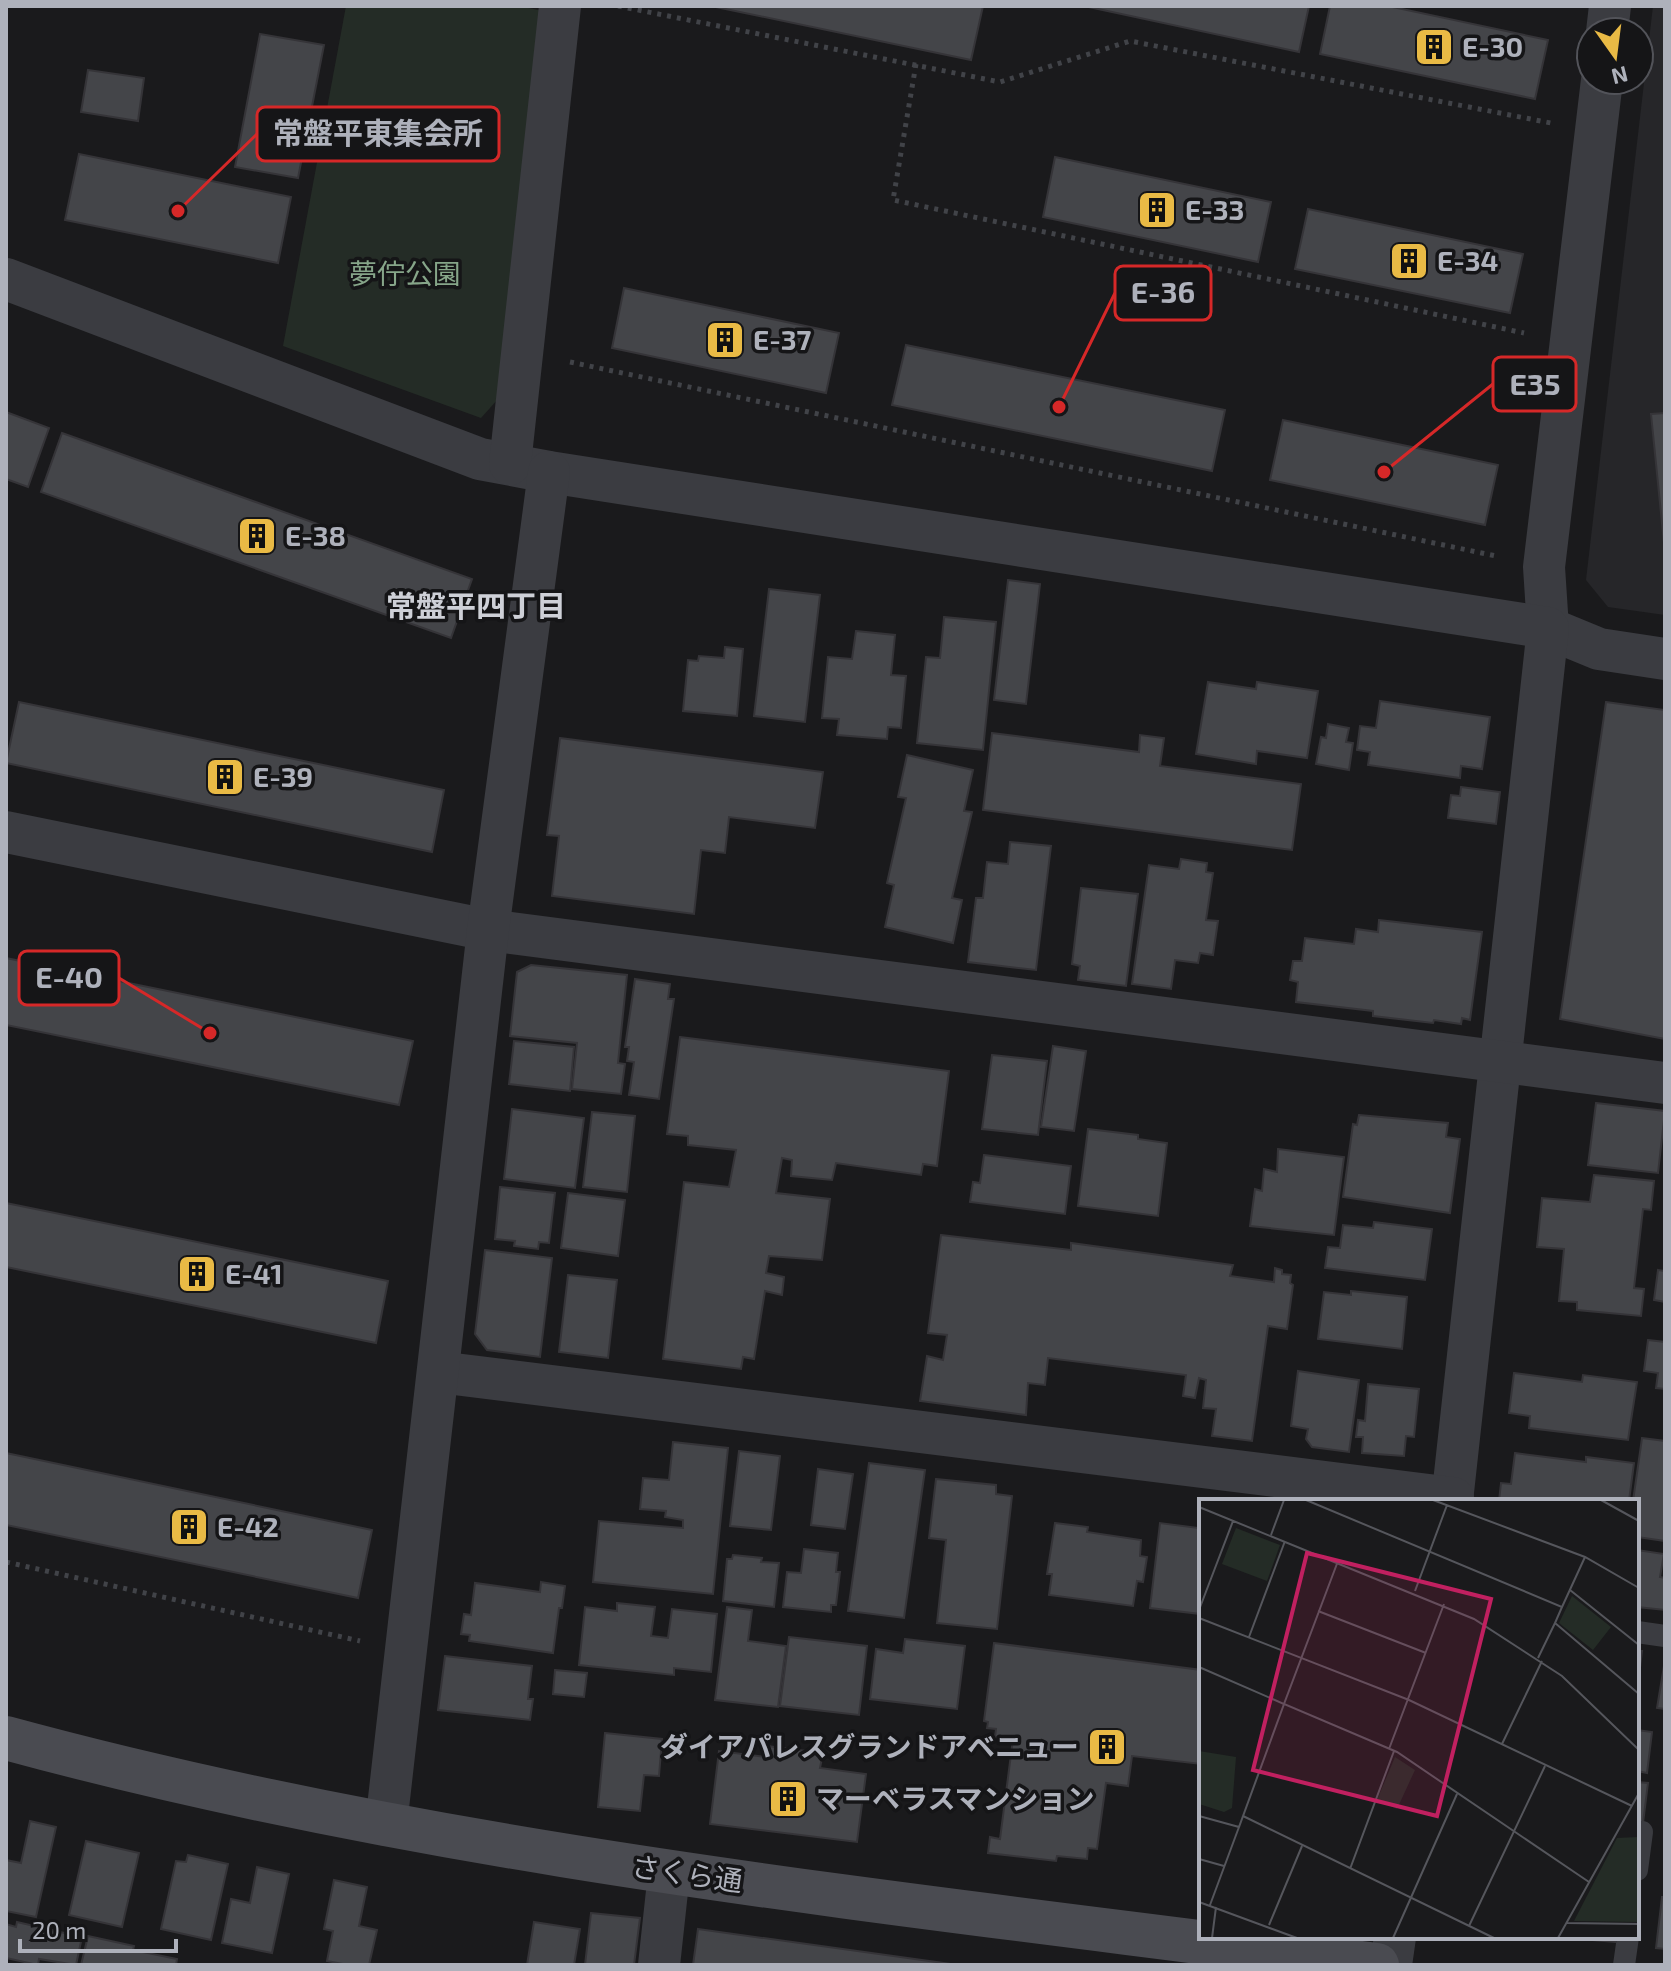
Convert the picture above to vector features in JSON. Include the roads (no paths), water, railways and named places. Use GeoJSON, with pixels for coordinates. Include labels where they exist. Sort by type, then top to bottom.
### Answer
{"type":"FeatureCollection","features":[{"type":"Feature","properties":{"kind":"street"},"geometry":{"type":"LineString","coordinates":[[386,1825],[488,930],[529,468],[522,352],[560,6]]}},
{"type":"Feature","properties":{"kind":"street"},"geometry":{"type":"LineString","coordinates":[[1452,1499],[1548,628],[1544,567],[1600,96]]}},
{"type":"Feature","properties":{"kind":"street"},"geometry":{"type":"LineString","coordinates":[[6,279],[480,459],[1548,628],[1599,649],[1665,659]]}},
{"type":"Feature","properties":{"kind":"street"},"geometry":{"type":"LineString","coordinates":[[6,832],[488,930],[1665,1083]]}},
{"type":"Feature","properties":{"kind":"street"},"geometry":{"type":"LineString","coordinates":[[438,1372],[1444,1499]]}},
{"type":"Feature","properties":{"kind":"street","name":"さくら通"},"geometry":{"type":"LineString","coordinates":[[6,1738],[104,1765],[386,1825],[669,1873],[1377,1965]]}},
{"type":"Feature","properties":{"kind":"street"},"geometry":{"type":"LineString","coordinates":[[659,1965],[669,1873]]}},
{"type":"Feature","properties":{"kind":"street"},"geometry":{"type":"LineString","coordinates":[[1391,1965],[1395,1939]]}},
{"type":"Feature","properties":{"kind":"lane"},"geometry":{"type":"LineString","coordinates":[[1639,1632],[1665,1636]]}},
{"type":"Feature","properties":{"kind":"lane"},"geometry":{"type":"LineString","coordinates":[[1639,1855],[1642,1832]]}},
{"type":"Feature","properties":{"kind":"lane"},"geometry":{"type":"LineString","coordinates":[[1624,1965],[1628,1939]]}},
{"type":"Feature","properties":{"kind":"place","name":"E-30"},"geometry":{"type":"Point","coordinates":[1434,47]}},
{"type":"Feature","properties":{"kind":"place","name":"E-33"},"geometry":{"type":"Point","coordinates":[1157,210]}},
{"type":"Feature","properties":{"kind":"place","name":"常盤平東集会所"},"geometry":{"type":"Point","coordinates":[178,211]}},
{"type":"Feature","properties":{"kind":"place","name":"E-34"},"geometry":{"type":"Point","coordinates":[1409,261]}},
{"type":"Feature","properties":{"kind":"place","name":"E-37"},"geometry":{"type":"Point","coordinates":[725,340]}},
{"type":"Feature","properties":{"kind":"place","name":"E-36"},"geometry":{"type":"Point","coordinates":[1059,407]}},
{"type":"Feature","properties":{"kind":"place","name":"E35"},"geometry":{"type":"Point","coordinates":[1384,472]}},
{"type":"Feature","properties":{"kind":"place","name":"E-38"},"geometry":{"type":"Point","coordinates":[257,536]}},
{"type":"Feature","properties":{"kind":"place","name":"E-39"},"geometry":{"type":"Point","coordinates":[225,777]}},
{"type":"Feature","properties":{"kind":"place","name":"E-40"},"geometry":{"type":"Point","coordinates":[210,1033]}},
{"type":"Feature","properties":{"kind":"place","name":"E-41"},"geometry":{"type":"Point","coordinates":[197,1274]}},
{"type":"Feature","properties":{"kind":"place","name":"E-42"},"geometry":{"type":"Point","coordinates":[189,1527]}},
{"type":"Feature","properties":{"kind":"place","name":"ダイアパレスグランドアベニュー"},"geometry":{"type":"Point","coordinates":[1107,1747]}},
{"type":"Feature","properties":{"kind":"place","name":"マーベラスマンション"},"geometry":{"type":"Point","coordinates":[788,1799]}},
{"type":"Feature","properties":{"kind":"district","name":"常盤平四丁目"},"geometry":{"type":"Point","coordinates":[476,607]}},
{"type":"Feature","properties":{"kind":"park label","name":"夢佇公園"},"geometry":{"type":"Point","coordinates":[405,274]}}]}
